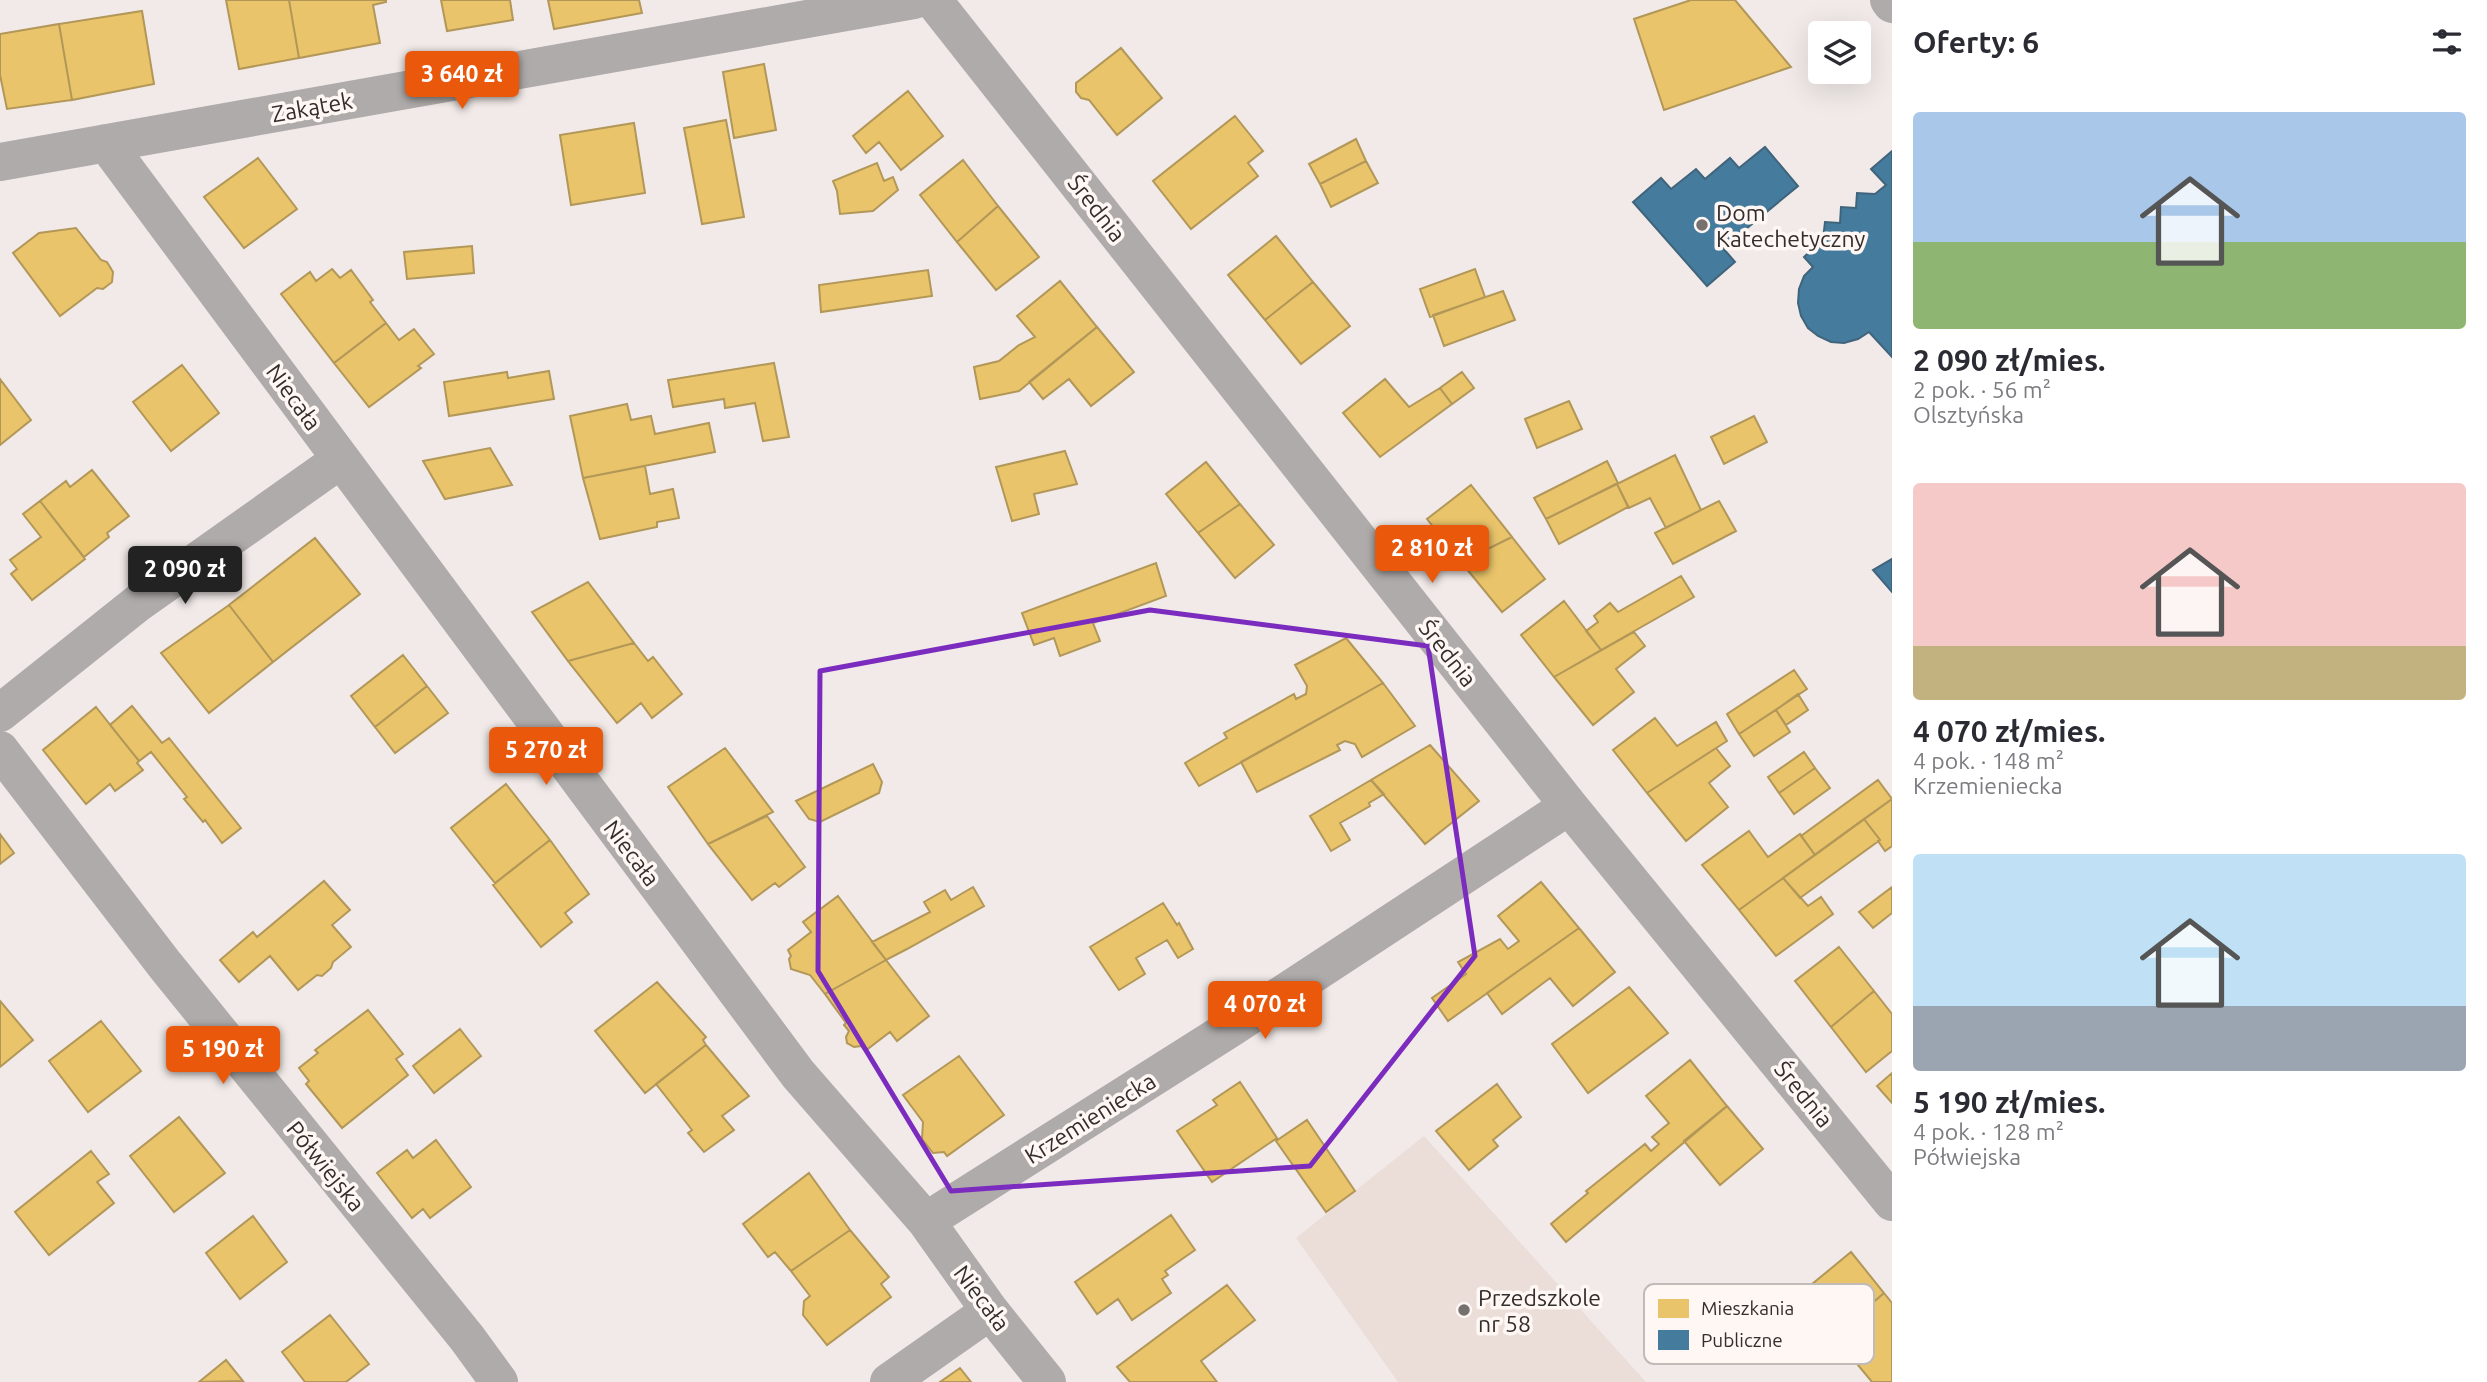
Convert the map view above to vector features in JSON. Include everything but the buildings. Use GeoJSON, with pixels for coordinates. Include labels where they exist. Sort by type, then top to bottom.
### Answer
{"type":"FeatureCollection","features":[{"type":"Feature","properties":{"kind":"street","name":"Zakątek"},"geometry":{"type":"LineString","coordinates":[[0,162],[914,0]]}},
{"type":"Feature","properties":{"kind":"street","name":"Średnia"},"geometry":{"type":"LineString","coordinates":[[933,0],[1569,806],[1892,1202]]}},
{"type":"Feature","properties":{"kind":"street","name":"Niecała"},"geometry":{"type":"LineString","coordinates":[[106,143],[798,1074],[926,1221],[990,1311],[1047,1382]]}},
{"type":"Feature","properties":{"kind":"street"},"geometry":{"type":"LineString","coordinates":[[0,713],[138,603],[340,460]]}},
{"type":"Feature","properties":{"kind":"street","name":"Półwiejska"},"geometry":{"type":"LineString","coordinates":[[0,750],[174,976],[467,1338],[499,1382]]}},
{"type":"Feature","properties":{"kind":"street","name":"Krzemieniecka"},"geometry":{"type":"LineString","coordinates":[[926,1221],[1231,1028],[1569,806]]}},
{"type":"Feature","properties":{"kind":"street"},"geometry":{"type":"LineString","coordinates":[[889,1382],[990,1311]]}},
{"type":"Feature","properties":{"kind":"highlighted area"},"geometry":{"type":"Polygon","coordinates":[[[1150,610],[1428,646],[1475,956],[1310,1166],[951,1191],[818,971],[820,671],[1150,610]]]}},
{"type":"Feature","properties":{"kind":"shaded area","name":"Przedszkole nr 58"},"geometry":{"type":"Polygon","coordinates":[[[1424,1136],[1646,1382],[1398,1382],[1296,1238],[1424,1136]]]}},
{"type":"Feature","properties":{"kind":"place","name":"Dom Katechetyczny"},"geometry":{"type":"Point","coordinates":[1702,225]}},
{"type":"Feature","properties":{"kind":"place","name":"Przedszkole nr 58"},"geometry":{"type":"Point","coordinates":[1464,1310]}}]}
